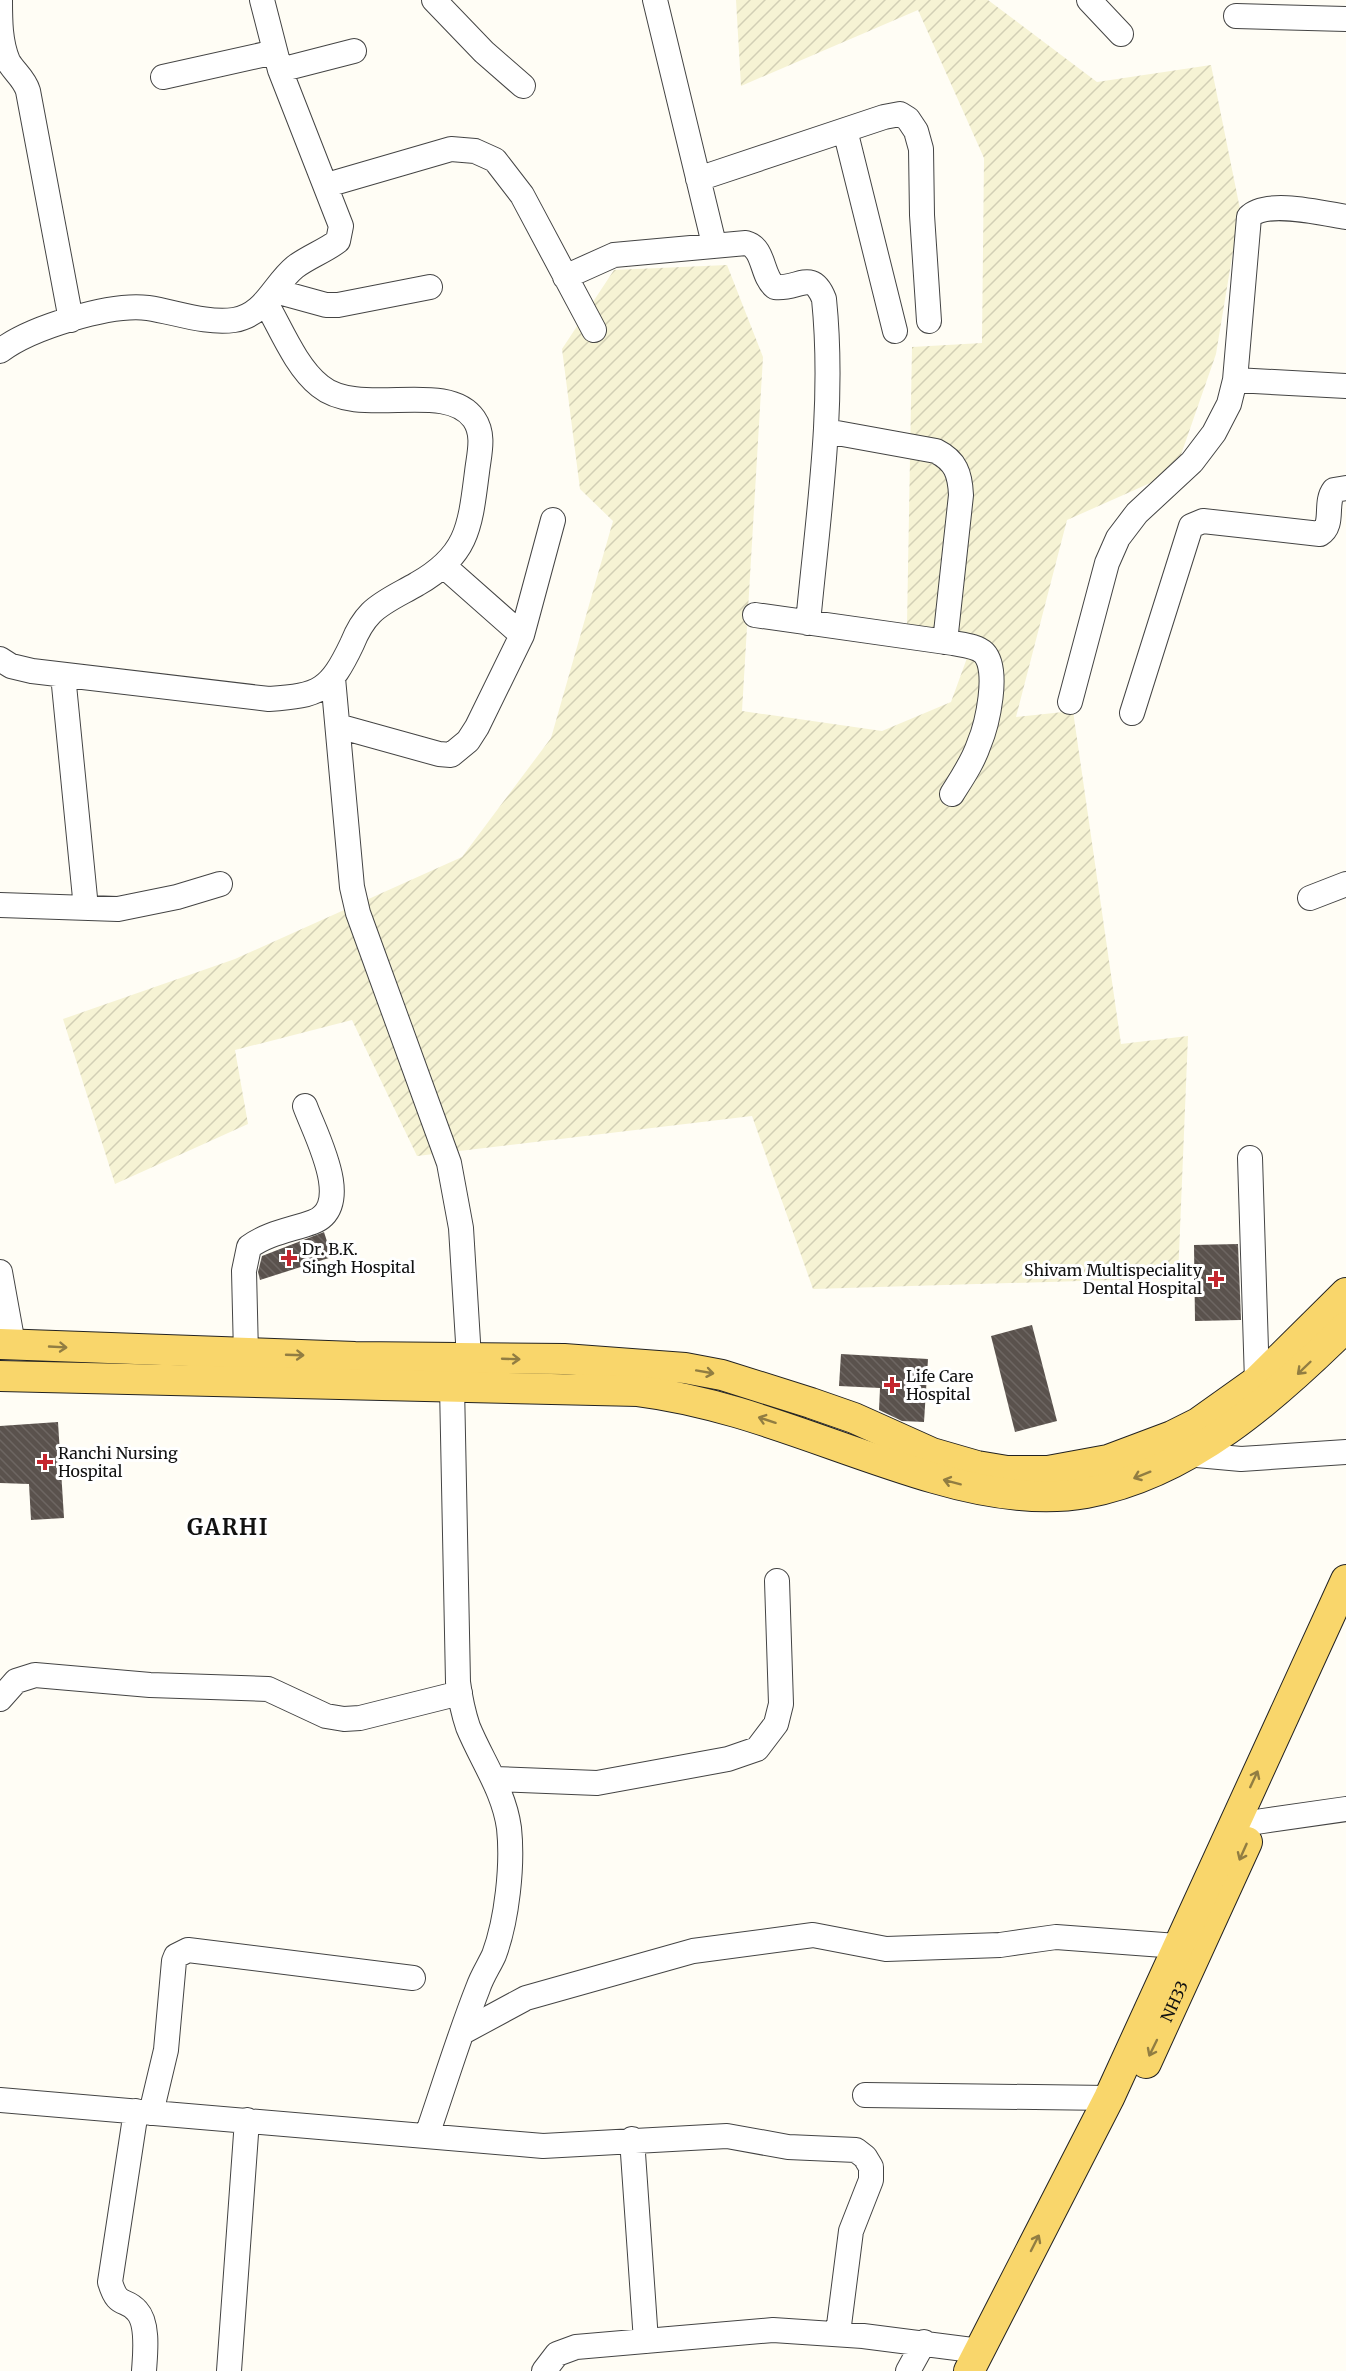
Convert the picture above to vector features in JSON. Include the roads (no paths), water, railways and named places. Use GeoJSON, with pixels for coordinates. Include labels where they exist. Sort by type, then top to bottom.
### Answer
{"type":"FeatureCollection","features":[{"type":"Feature","properties":{"kind":"main road"},"geometry":{"type":"LineString","coordinates":[[6,1344],[246,1354],[607,1361],[722,1375],[854,1418],[932,1453],[977,1466],[1007,1471],[1048,1471],[1128,1454],[1198,1423],[1257,1381],[1346,1293]]}},
{"type":"Feature","properties":{"kind":"main road"},"geometry":{"type":"LineString","coordinates":[[0,1376],[638,1392],[693,1400],[774,1423],[932,1477],[1006,1494],[1047,1496],[1084,1493],[1114,1486],[1186,1454],[1246,1416],[1274,1395],[1346,1327]]}},
{"type":"Feature","properties":{"kind":"main road"},"geometry":{"type":"LineString","coordinates":[[980,2364],[1109,2098],[1346,1580]]}},
{"type":"Feature","properties":{"kind":"main road","name":"NH33"},"geometry":{"type":"LineString","coordinates":[[980,2364],[1080,2199],[1164,2025],[1346,1627]]}},
{"type":"Feature","properties":{"kind":"street"},"geometry":{"type":"LineString","coordinates":[[0,0],[3,51],[9,64],[25,80],[28,91],[71,320]]}},
{"type":"Feature","properties":{"kind":"street"},"geometry":{"type":"LineString","coordinates":[[0,351],[29,335],[71,320],[118,308],[145,308],[208,319],[234,320],[254,312],[296,267],[338,241],[341,226],[278,61],[262,0]]}},
{"type":"Feature","properties":{"kind":"street"},"geometry":{"type":"LineString","coordinates":[[434,0],[484,52],[523,86]]}},
{"type":"Feature","properties":{"kind":"street"},"geometry":{"type":"LineString","coordinates":[[655,0],[714,244]]}},
{"type":"Feature","properties":{"kind":"street"},"geometry":{"type":"LineString","coordinates":[[1089,0],[1121,34]]}},
{"type":"Feature","properties":{"kind":"street"},"geometry":{"type":"LineString","coordinates":[[1236,16],[1346,19]]}},
{"type":"Feature","properties":{"kind":"street"},"geometry":{"type":"LineString","coordinates":[[163,77],[354,51]]}},
{"type":"Feature","properties":{"kind":"street"},"geometry":{"type":"LineString","coordinates":[[698,179],[900,114],[908,119],[916,131],[921,149],[922,215],[929,321]]}},
{"type":"Feature","properties":{"kind":"street"},"geometry":{"type":"LineString","coordinates":[[845,130],[896,331]]}},
{"type":"Feature","properties":{"kind":"street"},"geometry":{"type":"LineString","coordinates":[[327,185],[451,149],[475,151],[495,160],[510,177],[594,330]]}},
{"type":"Feature","properties":{"kind":"street"},"geometry":{"type":"LineString","coordinates":[[1070,702],[1107,563],[1118,538],[1137,513],[1197,455],[1214,433],[1229,404],[1235,380],[1249,217],[1263,208],[1273,207],[1346,217]]}},
{"type":"Feature","properties":{"kind":"street"},"geometry":{"type":"LineString","coordinates":[[565,277],[614,255],[714,244],[751,244],[758,252],[766,275],[776,287],[783,288],[806,281],[814,283],[820,289],[824,299],[828,344],[826,431],[808,622]]}},
{"type":"Feature","properties":{"kind":"street"},"geometry":{"type":"LineString","coordinates":[[270,297],[338,306],[430,287]]}},
{"type":"Feature","properties":{"kind":"street"},"geometry":{"type":"LineString","coordinates":[[0,659],[11,666],[63,675],[269,699],[312,693],[329,684],[370,614],[445,567],[460,549],[471,524],[481,436],[475,421],[465,408],[449,402],[353,399],[321,387],[307,373],[270,297]]}},
{"type":"Feature","properties":{"kind":"street"},"geometry":{"type":"LineString","coordinates":[[1235,380],[1346,386]]}},
{"type":"Feature","properties":{"kind":"street"},"geometry":{"type":"LineString","coordinates":[[826,431],[936,451],[949,458],[957,468],[961,495],[945,642]]}},
{"type":"Feature","properties":{"kind":"street"},"geometry":{"type":"LineString","coordinates":[[1132,713],[1191,526],[1203,521],[1320,534],[1328,526],[1331,495],[1334,490],[1346,488]]}},
{"type":"Feature","properties":{"kind":"street"},"geometry":{"type":"LineString","coordinates":[[338,726],[439,754],[451,755],[468,741],[522,635],[553,520]]}},
{"type":"Feature","properties":{"kind":"street"},"geometry":{"type":"LineString","coordinates":[[445,567],[522,635]]}},
{"type":"Feature","properties":{"kind":"street"},"geometry":{"type":"LineString","coordinates":[[755,615],[945,642],[983,651],[989,661],[992,676],[986,721],[979,744],[952,794]]}},
{"type":"Feature","properties":{"kind":"street"},"geometry":{"type":"LineString","coordinates":[[63,675],[86,908]]}},
{"type":"Feature","properties":{"kind":"street"},"geometry":{"type":"LineString","coordinates":[[333,678],[354,896],[449,1163],[461,1228],[469,1358]]}},
{"type":"Feature","properties":{"kind":"street"},"geometry":{"type":"LineString","coordinates":[[0,905],[118,909],[140,906],[220,884]]}},
{"type":"Feature","properties":{"kind":"street"},"geometry":{"type":"LineString","coordinates":[[1310,898],[1346,884]]}},
{"type":"Feature","properties":{"kind":"street"},"geometry":{"type":"LineString","coordinates":[[246,1354],[244,1271],[249,1247],[259,1239],[316,1221],[326,1214],[331,1204],[333,1188],[305,1106]]}},
{"type":"Feature","properties":{"kind":"street"},"geometry":{"type":"LineString","coordinates":[[1250,1158],[1257,1381]]}},
{"type":"Feature","properties":{"kind":"street"},"geometry":{"type":"LineString","coordinates":[[0,1272],[6,1344]]}},
{"type":"Feature","properties":{"kind":"street"},"geometry":{"type":"LineString","coordinates":[[428,2135],[478,1987],[494,1955],[506,1905],[509,1828],[494,1779],[469,1727],[460,1693],[452,1386]]}},
{"type":"Feature","properties":{"kind":"street"},"geometry":{"type":"LineString","coordinates":[[1186,1454],[1241,1459],[1346,1452]]}},
{"type":"Feature","properties":{"kind":"street"},"geometry":{"type":"LineString","coordinates":[[494,1779],[597,1783],[728,1759],[757,1749],[776,1724],[781,1704],[777,1581]]}},
{"type":"Feature","properties":{"kind":"street"},"geometry":{"type":"LineString","coordinates":[[1,1695],[16,1681],[35,1675],[150,1685],[250,1687],[268,1689],[302,1707],[344,1719],[360,1718],[460,1693]]}},
{"type":"Feature","properties":{"kind":"street"},"geometry":{"type":"LineString","coordinates":[[1256,1822],[1346,1809]]}},
{"type":"Feature","properties":{"kind":"street"},"geometry":{"type":"LineString","coordinates":[[463,2032],[526,1998],[693,1951],[813,1935],[886,1949],[1000,1945],[1056,1937],[1177,1946]]}},
{"type":"Feature","properties":{"kind":"street"},"geometry":{"type":"LineString","coordinates":[[144,2371],[143,2321],[137,2310],[121,2303],[114,2296],[110,2282],[143,2112],[166,2050],[174,1962],[181,1952],[188,1950],[413,1978]]}},
{"type":"Feature","properties":{"kind":"street"},"geometry":{"type":"LineString","coordinates":[[865,2095],[1109,2098]]}},
{"type":"Feature","properties":{"kind":"street"},"geometry":{"type":"LineString","coordinates":[[0,2100],[543,2146],[632,2139],[727,2136],[788,2146],[856,2150],[865,2157],[871,2168],[871,2180],[851,2231],[838,2333]]}},
{"type":"Feature","properties":{"kind":"street"},"geometry":{"type":"LineString","coordinates":[[229,2371],[247,2120]]}},
{"type":"Feature","properties":{"kind":"street"},"geometry":{"type":"LineString","coordinates":[[632,2139],[646,2341]]}},
{"type":"Feature","properties":{"kind":"street"},"geometry":{"type":"LineString","coordinates":[[544,2371],[557,2355],[576,2347],[773,2330],[838,2333],[924,2342],[980,2364]]}},
{"type":"Feature","properties":{"kind":"street"},"geometry":{"type":"LineString","coordinates":[[908,2371],[924,2342]]}},
{"type":"Feature","properties":{"kind":"place","name":"Dr. B.K. Singh Hospital"},"geometry":{"type":"Point","coordinates":[289,1258]}},
{"type":"Feature","properties":{"kind":"place","name":"Shivam Multispeciality Dental Hospital"},"geometry":{"type":"Point","coordinates":[1216,1279]}},
{"type":"Feature","properties":{"kind":"place","name":"Life Care Hospital"},"geometry":{"type":"Point","coordinates":[892,1385]}},
{"type":"Feature","properties":{"kind":"place","name":"Ranchi Nursing Hospital"},"geometry":{"type":"Point","coordinates":[45,1462]}},
{"type":"Feature","properties":{"kind":"district","name":"GARHI"},"geometry":{"type":"Point","coordinates":[228,1527]}}]}
